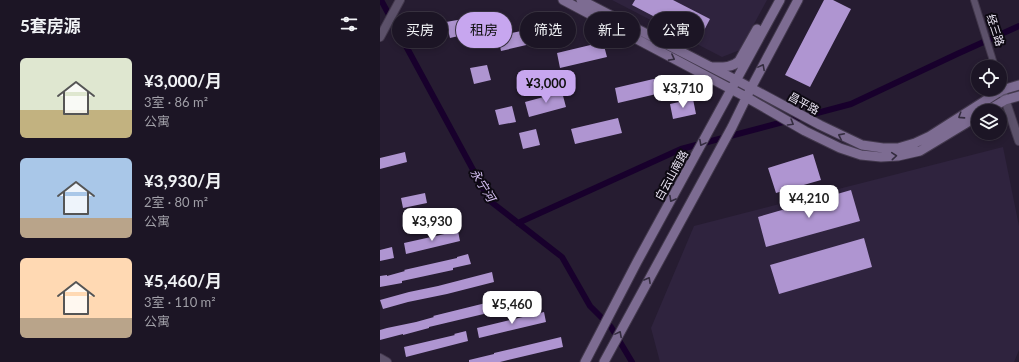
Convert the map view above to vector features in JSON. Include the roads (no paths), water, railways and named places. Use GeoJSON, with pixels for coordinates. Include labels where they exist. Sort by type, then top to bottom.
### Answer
{"type":"FeatureCollection","features":[{"type":"Feature","properties":{"kind":"main road","name":"昌平路"},"geometry":{"type":"LineString","coordinates":[[563,0],[746,97],[804,131],[840,148],[861,155],[881,157],[898,156],[920,151],[971,120]]}},
{"type":"Feature","properties":{"kind":"main road","name":"昌平路"},"geometry":{"type":"LineString","coordinates":[[581,0],[710,66],[820,126],[862,145],[883,148],[898,148],[915,144],[930,136],[987,96]]}},
{"type":"Feature","properties":{"kind":"main road"},"geometry":{"type":"LineString","coordinates":[[606,358],[732,127],[746,97],[798,0]]}},
{"type":"Feature","properties":{"kind":"main road","name":"白云山南路"},"geometry":{"type":"LineString","coordinates":[[585,362],[637,262],[779,2]]}},
{"type":"Feature","properties":{"kind":"main road"},"geometry":{"type":"LineString","coordinates":[[710,66],[725,67],[736,64],[764,17],[779,2]]}},
{"type":"Feature","properties":{"kind":"main road","name":"昌平路"},"geometry":{"type":"LineString","coordinates":[[1007,86],[1019,85]]}},
{"type":"Feature","properties":{"kind":"main road"},"geometry":{"type":"LineString","coordinates":[[998,104],[1005,100],[1019,96]]}},
{"type":"Feature","properties":{"kind":"street"},"geometry":{"type":"LineString","coordinates":[[380,37],[400,0]]}},
{"type":"Feature","properties":{"kind":"street","name":"经三路"},"geometry":{"type":"LineString","coordinates":[[974,0],[993,60]]}},
{"type":"Feature","properties":{"kind":"street"},"geometry":{"type":"LineString","coordinates":[[1004,96],[1019,141]]}},
{"type":"Feature","properties":{"kind":"street"},"geometry":{"type":"LineString","coordinates":[[380,358],[388,362]]}},
{"type":"Feature","properties":{"kind":"waterway","name":"永宁河"},"geometry":{"type":"LineString","coordinates":[[381,0],[490,201],[562,257],[590,306],[611,327],[632,362]]}},
{"type":"Feature","properties":{"kind":"waterway"},"geometry":{"type":"LineString","coordinates":[[518,223],[681,149],[851,104],[1019,26]]}}]}
